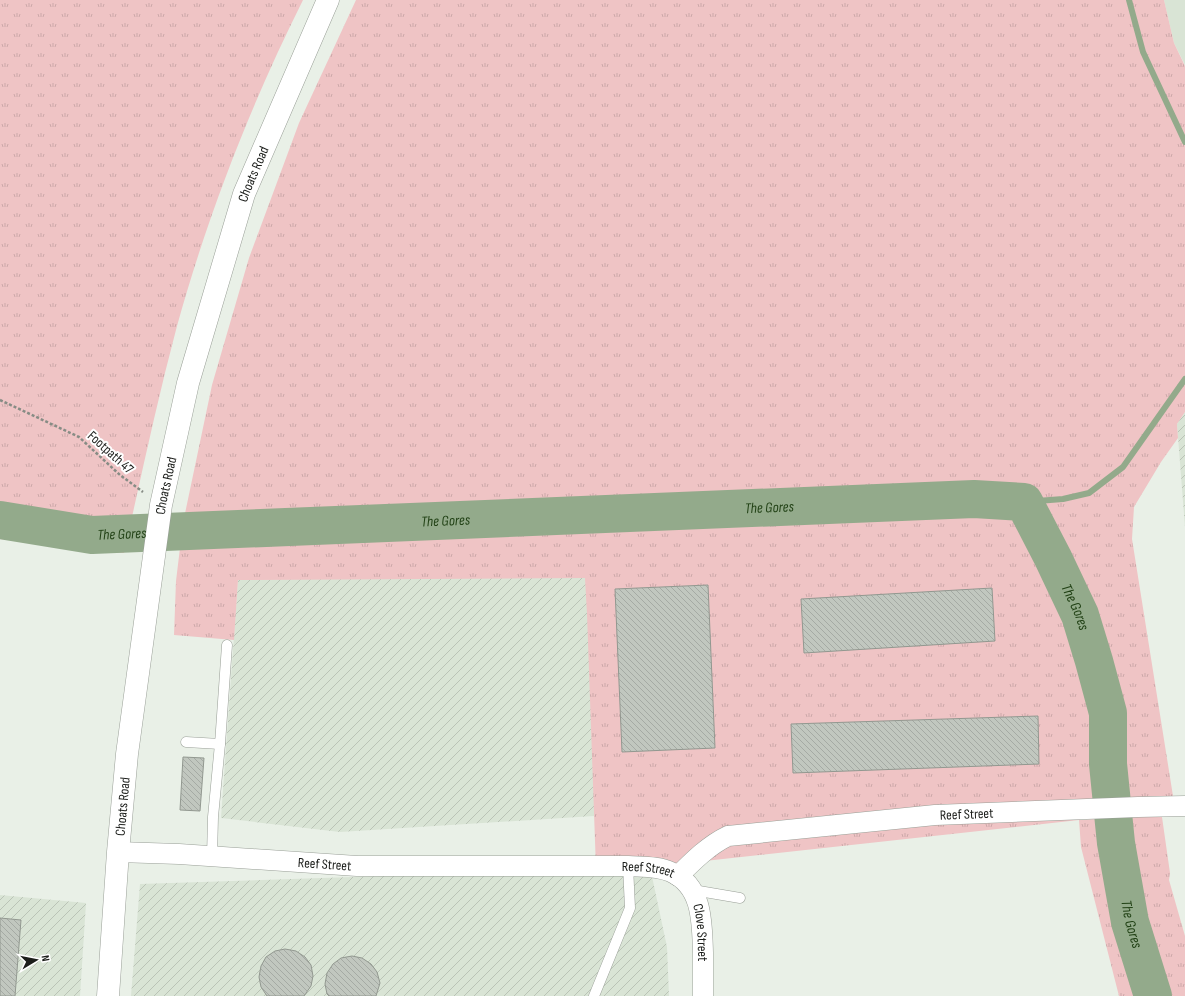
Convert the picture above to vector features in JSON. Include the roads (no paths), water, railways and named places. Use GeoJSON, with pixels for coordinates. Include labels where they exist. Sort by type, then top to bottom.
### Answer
{"type":"FeatureCollection","features":[{"type":"Feature","properties":{"kind":"street","name":"Choats Road"},"geometry":{"type":"LineString","coordinates":[[108,996],[118,852],[127,754],[161,505],[188,383],[244,194],[328,0]]}},
{"type":"Feature","properties":{"kind":"street","name":"Reef Street"},"geometry":{"type":"LineString","coordinates":[[118,852],[357,866],[628,866],[659,868],[672,872],[678,876],[719,840],[728,836],[935,815],[1185,806]]}},
{"type":"Feature","properties":{"kind":"street","name":"Clove Street"},"geometry":{"type":"LineString","coordinates":[[678,876],[693,890],[702,921],[703,996]]}},
{"type":"Feature","properties":{"kind":"lane"},"geometry":{"type":"LineString","coordinates":[[212,857],[213,817],[227,645]]}},
{"type":"Feature","properties":{"kind":"lane"},"geometry":{"type":"LineString","coordinates":[[186,742],[220,744]]}},
{"type":"Feature","properties":{"kind":"lane"},"geometry":{"type":"LineString","coordinates":[[594,996],[630,908],[628,866]]}},
{"type":"Feature","properties":{"kind":"lane"},"geometry":{"type":"LineString","coordinates":[[693,890],[740,898]]}},
{"type":"Feature","properties":{"kind":"waterway"},"geometry":{"type":"LineString","coordinates":[[1129,0],[1143,52],[1185,142]]}},
{"type":"Feature","properties":{"kind":"waterway"},"geometry":{"type":"LineString","coordinates":[[1024,502],[1063,499],[1089,493],[1123,467],[1185,379]]}},
{"type":"Feature","properties":{"kind":"waterway","name":"The Gores"},"geometry":{"type":"LineString","coordinates":[[0,520],[92,535],[974,499],[1024,502],[1080,615],[1108,713],[1108,764],[1116,843],[1130,922],[1153,996]]}}]}
